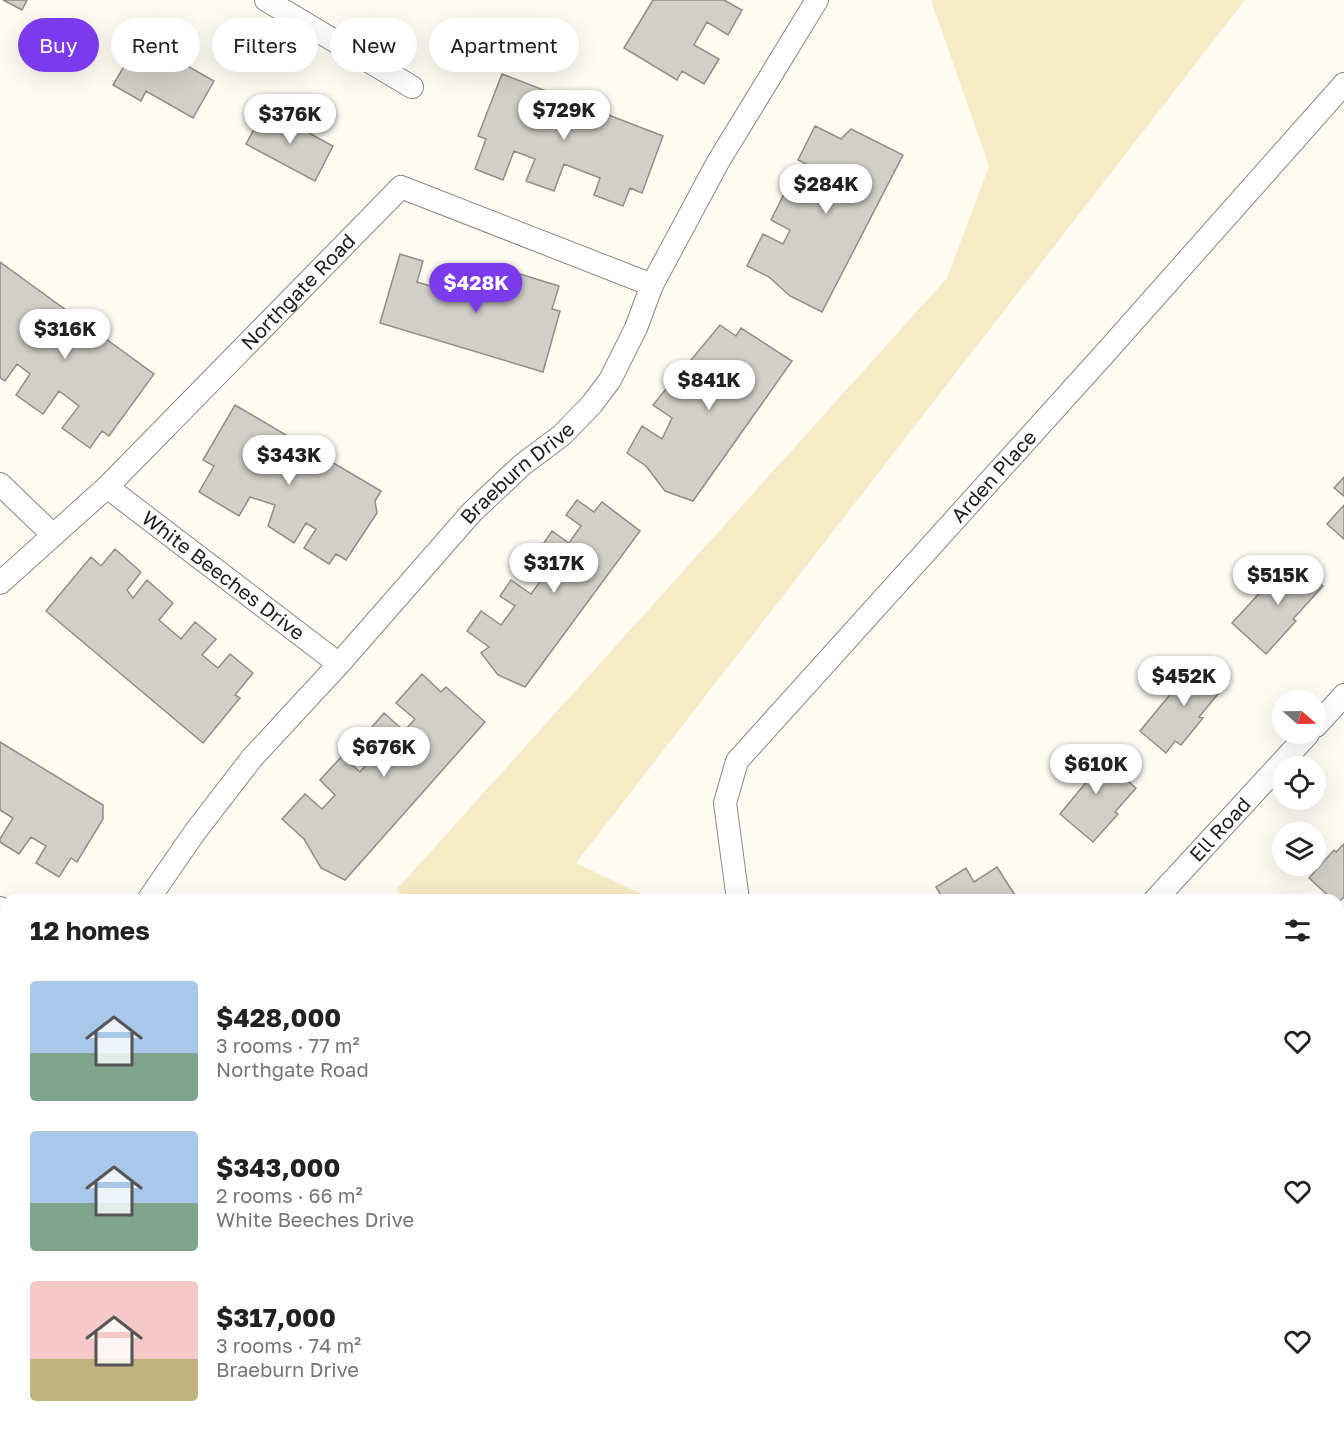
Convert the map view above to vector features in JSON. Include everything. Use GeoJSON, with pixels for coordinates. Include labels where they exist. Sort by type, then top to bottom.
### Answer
{"type":"FeatureCollection","features":[{"type":"Feature","properties":{"kind":"street"},"geometry":{"type":"LineString","coordinates":[[266,0],[412,87]]}},
{"type":"Feature","properties":{"kind":"street","name":"Braeburn Drive"},"geometry":{"type":"LineString","coordinates":[[152,894],[195,832],[252,758],[339,664],[472,512],[522,465],[562,435],[592,404],[610,380],[636,328],[652,285],[718,162],[817,0]]}},
{"type":"Feature","properties":{"kind":"street","name":"Arden Place"},"geometry":{"type":"LineString","coordinates":[[737,894],[724,803],[737,761],[1344,84]]}},
{"type":"Feature","properties":{"kind":"street","name":"Northgate Road"},"geometry":{"type":"LineString","coordinates":[[0,583],[107,487],[401,187],[652,285]]}},
{"type":"Feature","properties":{"kind":"street"},"geometry":{"type":"LineString","coordinates":[[0,484],[53,535]]}},
{"type":"Feature","properties":{"kind":"street","name":"White Beeches Drive"},"geometry":{"type":"LineString","coordinates":[[107,487],[339,664]]}},
{"type":"Feature","properties":{"kind":"street"},"geometry":{"type":"LineString","coordinates":[[1326,715],[1344,695]]}},
{"type":"Feature","properties":{"kind":"street","name":"Ell Road"},"geometry":{"type":"LineString","coordinates":[[1161,894],[1299,744]]}},
{"type":"Feature","properties":{"kind":"shaded area"},"geometry":{"type":"Polygon","coordinates":[[[931,0],[1245,0],[576,863],[641,894],[401,894],[397,889],[947,278],[989,166],[931,0]]]}},
{"type":"Feature","properties":{"kind":"building"},"geometry":{"type":"Polygon","coordinates":[[[3,0],[27,0],[22,10],[3,0]]]}},
{"type":"Feature","properties":{"kind":"building"},"geometry":{"type":"Polygon","coordinates":[[[653,0],[724,0],[742,10],[728,35],[707,22],[694,45],[719,59],[704,84],[682,71],[677,80],[624,48],[653,0]]]}},
{"type":"Feature","properties":{"kind":"building"},"geometry":{"type":"Polygon","coordinates":[[[121,72],[198,72],[214,81],[193,118],[146,91],[141,101],[113,85],[121,72]]]}},
{"type":"Feature","properties":{"kind":"building"},"geometry":{"type":"Polygon","coordinates":[[[502,74],[663,136],[642,193],[630,188],[623,206],[594,195],[600,178],[564,164],[554,191],[526,181],[535,159],[514,151],[503,180],[475,169],[486,139],[478,136],[502,74]]]}},
{"type":"Feature","properties":{"kind":"building"},"geometry":{"type":"Polygon","coordinates":[[[265,109],[333,146],[315,181],[246,144],[265,109]]]}},
{"type":"Feature","properties":{"kind":"building"},"geometry":{"type":"Polygon","coordinates":[[[815,126],[841,139],[851,129],[903,155],[822,312],[790,296],[769,277],[747,266],[763,234],[783,244],[790,230],[771,220],[787,188],[807,197],[820,171],[798,160],[815,126]]]}},
{"type":"Feature","properties":{"kind":"building"},"geometry":{"type":"Polygon","coordinates":[[[400,254],[423,261],[417,282],[447,291],[454,265],[482,274],[476,293],[501,301],[510,271],[559,286],[552,309],[560,311],[543,372],[380,323],[400,254]]]}},
{"type":"Feature","properties":{"kind":"building"},"geometry":{"type":"Polygon","coordinates":[[[0,262],[154,374],[109,436],[102,431],[90,448],[62,428],[79,406],[59,391],[43,414],[16,395],[30,374],[17,364],[5,381],[0,378],[0,262]]]}},
{"type":"Feature","properties":{"kind":"building"},"geometry":{"type":"Polygon","coordinates":[[[720,325],[736,336],[741,328],[792,361],[693,501],[665,491],[646,466],[627,453],[642,426],[662,439],[672,418],[653,405],[671,383],[692,392],[706,371],[691,360],[720,325]]]}},
{"type":"Feature","properties":{"kind":"building"},"geometry":{"type":"Polygon","coordinates":[[[235,405],[381,491],[375,501],[377,513],[346,560],[336,554],[329,564],[304,548],[316,529],[306,523],[294,543],[268,526],[275,505],[250,497],[239,516],[199,492],[214,466],[203,460],[235,405]]]}},
{"type":"Feature","properties":{"kind":"building"},"geometry":{"type":"Polygon","coordinates":[[[1344,477],[1344,496],[1334,488],[1344,477]]]}},
{"type":"Feature","properties":{"kind":"building"},"geometry":{"type":"Polygon","coordinates":[[[577,500],[594,512],[602,502],[640,531],[525,687],[498,675],[481,653],[489,647],[467,631],[481,611],[501,625],[515,606],[500,596],[511,580],[531,594],[555,561],[539,550],[552,531],[569,543],[581,526],[566,515],[577,500]]]}},
{"type":"Feature","properties":{"kind":"building"},"geometry":{"type":"Polygon","coordinates":[[[1344,505],[1344,539],[1327,524],[1344,505]]]}},
{"type":"Feature","properties":{"kind":"building"},"geometry":{"type":"Polygon","coordinates":[[[115,549],[141,572],[127,590],[133,598],[147,580],[173,603],[159,620],[181,639],[195,622],[216,639],[202,655],[218,668],[230,654],[253,673],[235,695],[240,698],[203,743],[46,611],[91,557],[101,566],[115,549]]]}},
{"type":"Feature","properties":{"kind":"building"},"geometry":{"type":"Polygon","coordinates":[[[1292,558],[1323,586],[1266,654],[1232,623],[1292,558]]]}},
{"type":"Feature","properties":{"kind":"building"},"geometry":{"type":"Polygon","coordinates":[[[1201,657],[1224,676],[1213,690],[1218,694],[1199,717],[1203,718],[1181,745],[1175,741],[1166,753],[1140,731],[1201,657]]]}},
{"type":"Feature","properties":{"kind":"building"},"geometry":{"type":"Polygon","coordinates":[[[422,674],[441,692],[446,687],[485,722],[345,880],[321,868],[304,839],[282,819],[305,794],[322,809],[335,795],[320,780],[342,756],[360,772],[374,756],[359,742],[384,713],[404,731],[415,719],[396,703],[422,674]]]}},
{"type":"Feature","properties":{"kind":"building"},"geometry":{"type":"Polygon","coordinates":[[[0,742],[103,805],[103,819],[77,862],[71,858],[59,877],[36,863],[46,846],[31,837],[19,854],[0,842],[13,818],[0,810],[0,742]]]}},
{"type":"Feature","properties":{"kind":"building"},"geometry":{"type":"Polygon","coordinates":[[[1087,746],[1136,788],[1115,812],[1118,814],[1093,842],[1060,814],[1088,780],[1070,765],[1087,746]]]}},
{"type":"Feature","properties":{"kind":"building"},"geometry":{"type":"Polygon","coordinates":[[[1344,844],[1344,894],[1326,894],[1309,878],[1326,876],[1326,859],[1334,850],[1336,852],[1344,844]]]}},
{"type":"Feature","properties":{"kind":"building"},"geometry":{"type":"Polygon","coordinates":[[[997,867],[1014,894],[940,894],[936,887],[966,868],[974,882],[997,867]]]}}]}
